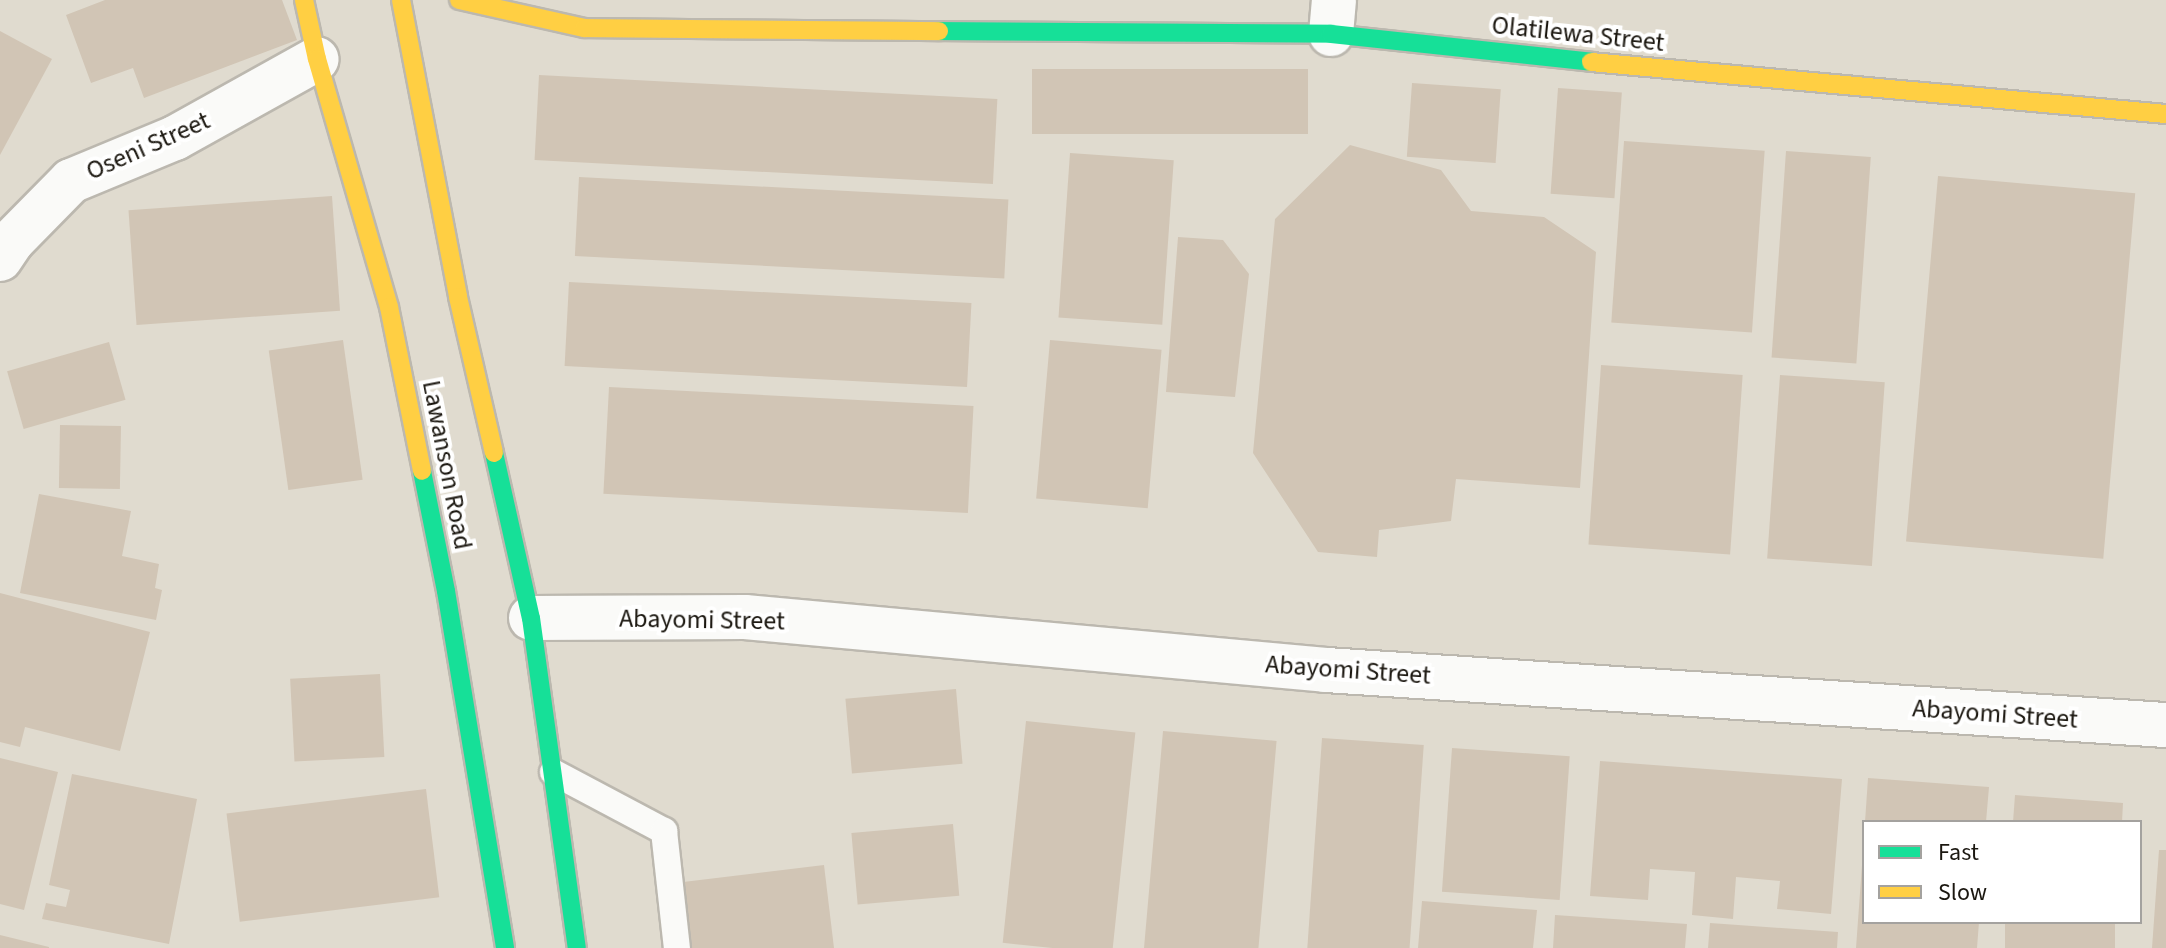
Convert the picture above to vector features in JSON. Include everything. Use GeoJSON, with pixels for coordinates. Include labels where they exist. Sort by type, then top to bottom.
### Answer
{"type":"FeatureCollection","features":[{"type":"Feature","properties":{"kind":"main road","name":"Lawanson Road"},"geometry":{"type":"LineString","coordinates":[[304,0],[317,59],[392,322],[452,620],[505,948]]}},
{"type":"Feature","properties":{"kind":"main road","name":"Lawanson Road"},"geometry":{"type":"LineString","coordinates":[[401,0],[458,297],[531,618],[577,948]]}},
{"type":"Feature","properties":{"kind":"main road","name":"Olatilewa Street"},"geometry":{"type":"LineString","coordinates":[[459,0],[584,28],[1332,17],[1578,61],[2166,114]]}},
{"type":"Feature","properties":{"kind":"street","name":"Oseni Street"},"geometry":{"type":"LineString","coordinates":[[0,259],[12,241],[71,181],[175,138],[317,59]]}},
{"type":"Feature","properties":{"kind":"street","name":"Abayomi Street"},"geometry":{"type":"LineString","coordinates":[[531,618],[745,617],[1326,670],[2166,725]]}},
{"type":"Feature","properties":{"kind":"lane"},"geometry":{"type":"LineString","coordinates":[[553,772],[664,831],[677,948]]}},
{"type":"Feature","properties":{"kind":"building"},"geometry":{"type":"Polygon","coordinates":[[[105,0],[282,0],[297,40],[144,98],[133,68],[91,83],[66,15],[105,0]]]}},
{"type":"Feature","properties":{"kind":"building"},"geometry":{"type":"Polygon","coordinates":[[[0,31],[52,59],[0,155],[0,31]]]}},
{"type":"Feature","properties":{"kind":"building"},"geometry":{"type":"Polygon","coordinates":[[[1032,69],[1308,69],[1308,134],[1032,134],[1032,69]]]}},
{"type":"Feature","properties":{"kind":"building"},"geometry":{"type":"Polygon","coordinates":[[[539,75],[997,99],[993,184],[535,160],[539,75]]]}},
{"type":"Feature","properties":{"kind":"building"},"geometry":{"type":"Polygon","coordinates":[[[1412,83],[1501,89],[1496,163],[1407,157],[1412,83]]]}},
{"type":"Feature","properties":{"kind":"building"},"geometry":{"type":"Polygon","coordinates":[[[1558,88],[1622,92],[1614,198],[1551,194],[1558,88]]]}},
{"type":"Feature","properties":{"kind":"building"},"geometry":{"type":"Polygon","coordinates":[[[1624,141],[1765,151],[1752,332],[1611,323],[1624,141]]]}},
{"type":"Feature","properties":{"kind":"building"},"geometry":{"type":"Polygon","coordinates":[[[1350,145],[1441,170],[1471,211],[1544,217],[1596,252],[1580,488],[1456,479],[1451,521],[1379,530],[1377,557],[1318,552],[1253,453],[1275,219],[1350,145]]]}},
{"type":"Feature","properties":{"kind":"building"},"geometry":{"type":"Polygon","coordinates":[[[1786,151],[1871,157],[1856,363],[1772,357],[1786,151]]]}},
{"type":"Feature","properties":{"kind":"building"},"geometry":{"type":"Polygon","coordinates":[[[1070,153],[1174,160],[1162,325],[1058,318],[1070,153]]]}},
{"type":"Feature","properties":{"kind":"building"},"geometry":{"type":"Polygon","coordinates":[[[1938,176],[2135,193],[2103,559],[1906,542],[1938,176]]]}},
{"type":"Feature","properties":{"kind":"building"},"geometry":{"type":"Polygon","coordinates":[[[579,177],[1008,200],[1004,278],[575,256],[579,177]]]}},
{"type":"Feature","properties":{"kind":"building"},"geometry":{"type":"Polygon","coordinates":[[[332,196],[340,311],[137,325],[128,210],[332,196]]]}},
{"type":"Feature","properties":{"kind":"building"},"geometry":{"type":"Polygon","coordinates":[[[1178,237],[1223,240],[1249,274],[1235,397],[1166,392],[1178,237]]]}},
{"type":"Feature","properties":{"kind":"building"},"geometry":{"type":"Polygon","coordinates":[[[569,282],[971,303],[967,387],[565,366],[569,282]]]}},
{"type":"Feature","properties":{"kind":"building"},"geometry":{"type":"Polygon","coordinates":[[[343,340],[363,480],[288,490],[269,350],[343,340]]]}},
{"type":"Feature","properties":{"kind":"building"},"geometry":{"type":"Polygon","coordinates":[[[1050,340],[1162,350],[1148,508],[1036,498],[1050,340]]]}},
{"type":"Feature","properties":{"kind":"building"},"geometry":{"type":"Polygon","coordinates":[[[109,342],[126,400],[24,429],[7,371],[109,342]]]}},
{"type":"Feature","properties":{"kind":"building"},"geometry":{"type":"Polygon","coordinates":[[[1601,365],[1743,375],[1730,554],[1588,545],[1601,365]]]}},
{"type":"Feature","properties":{"kind":"building"},"geometry":{"type":"Polygon","coordinates":[[[1780,375],[1885,382],[1872,566],[1767,559],[1780,375]]]}},
{"type":"Feature","properties":{"kind":"building"},"geometry":{"type":"Polygon","coordinates":[[[609,387],[973,406],[968,513],[603,494],[609,387]]]}},
{"type":"Feature","properties":{"kind":"building"},"geometry":{"type":"Polygon","coordinates":[[[60,425],[121,426],[120,489],[59,488],[60,425]]]}},
{"type":"Feature","properties":{"kind":"building"},"geometry":{"type":"Polygon","coordinates":[[[39,494],[131,511],[122,556],[159,564],[155,588],[162,590],[156,620],[20,593],[39,494]]]}},
{"type":"Feature","properties":{"kind":"building"},"geometry":{"type":"Polygon","coordinates":[[[0,593],[150,632],[120,751],[25,727],[20,747],[0,742],[0,593]]]}},
{"type":"Feature","properties":{"kind":"building"},"geometry":{"type":"Polygon","coordinates":[[[380,674],[384,757],[294,762],[290,679],[380,674]]]}},
{"type":"Feature","properties":{"kind":"building"},"geometry":{"type":"Polygon","coordinates":[[[956,689],[963,764],[852,773],[845,699],[956,689]]]}},
{"type":"Feature","properties":{"kind":"building"},"geometry":{"type":"Polygon","coordinates":[[[1026,721],[1135,732],[1113,948],[1052,948],[1003,943],[1026,721]]]}},
{"type":"Feature","properties":{"kind":"building"},"geometry":{"type":"Polygon","coordinates":[[[1163,731],[1277,741],[1258,948],[1144,948],[1163,731]]]}},
{"type":"Feature","properties":{"kind":"building"},"geometry":{"type":"Polygon","coordinates":[[[1322,738],[1424,745],[1410,948],[1307,948],[1322,738]]]}},
{"type":"Feature","properties":{"kind":"building"},"geometry":{"type":"Polygon","coordinates":[[[1452,748],[1570,756],[1560,900],[1442,892],[1452,748]]]}},
{"type":"Feature","properties":{"kind":"building"},"geometry":{"type":"Polygon","coordinates":[[[0,758],[58,772],[24,910],[0,904],[0,758]]]}},
{"type":"Feature","properties":{"kind":"building"},"geometry":{"type":"Polygon","coordinates":[[[1600,761],[1842,779],[1831,914],[1777,909],[1780,881],[1736,877],[1733,919],[1692,915],[1695,872],[1650,869],[1648,900],[1590,896],[1600,761]]]}},
{"type":"Feature","properties":{"kind":"building"},"geometry":{"type":"Polygon","coordinates":[[[72,774],[197,799],[169,944],[42,919],[46,903],[66,907],[70,890],[49,885],[72,774]]]}},
{"type":"Feature","properties":{"kind":"building"},"geometry":{"type":"Polygon","coordinates":[[[1868,778],[1989,787],[1986,820],[1865,820],[1868,778]]]}},
{"type":"Feature","properties":{"kind":"building"},"geometry":{"type":"Polygon","coordinates":[[[426,789],[439,897],[240,922],[226,813],[426,789]]]}},
{"type":"Feature","properties":{"kind":"building"},"geometry":{"type":"Polygon","coordinates":[[[2015,795],[2123,803],[2122,820],[2013,820],[2015,795]]]}},
{"type":"Feature","properties":{"kind":"building"},"geometry":{"type":"Polygon","coordinates":[[[953,824],[959,896],[858,905],[851,833],[953,824]]]}},
{"type":"Feature","properties":{"kind":"building"},"geometry":{"type":"Polygon","coordinates":[[[2159,850],[2166,850],[2166,948],[2152,948],[2159,850]]]}},
{"type":"Feature","properties":{"kind":"building"},"geometry":{"type":"Polygon","coordinates":[[[824,865],[834,948],[683,948],[675,883],[824,865]]]}},
{"type":"Feature","properties":{"kind":"building"},"geometry":{"type":"Polygon","coordinates":[[[1862,865],[1862,924],[1979,924],[1977,948],[1856,948],[1862,865]]]}},
{"type":"Feature","properties":{"kind":"building"},"geometry":{"type":"Polygon","coordinates":[[[1422,901],[1537,910],[1533,948],[1418,948],[1422,901]]]}},
{"type":"Feature","properties":{"kind":"building"},"geometry":{"type":"Polygon","coordinates":[[[1555,915],[1687,924],[1685,948],[1553,948],[1555,915]]]}},
{"type":"Feature","properties":{"kind":"building"},"geometry":{"type":"Polygon","coordinates":[[[1710,923],[1838,932],[1837,948],[1708,948],[1710,923]]]}},
{"type":"Feature","properties":{"kind":"building"},"geometry":{"type":"Polygon","coordinates":[[[2005,924],[2115,924],[2115,948],[2005,948],[2005,924]]]}},
{"type":"Feature","properties":{"kind":"building"},"geometry":{"type":"Polygon","coordinates":[[[0,935],[49,947],[49,948],[0,948],[0,935]]]}},
{"type":"Feature","properties":{"kind":"traffic: fast"},"geometry":{"type":"LineString","coordinates":[[939,31],[1331,34],[1591,62]]}},
{"type":"Feature","properties":{"kind":"traffic: fast"},"geometry":{"type":"LineString","coordinates":[[494,453],[531,618],[577,948]]}},
{"type":"Feature","properties":{"kind":"traffic: fast"},"geometry":{"type":"LineString","coordinates":[[422,471],[446,591],[505,948]]}},
{"type":"Feature","properties":{"kind":"traffic: slow"},"geometry":{"type":"LineString","coordinates":[[304,0],[317,59],[389,307],[422,471]]}},
{"type":"Feature","properties":{"kind":"traffic: slow"},"geometry":{"type":"LineString","coordinates":[[401,0],[458,297],[494,453]]}},
{"type":"Feature","properties":{"kind":"traffic: slow"},"geometry":{"type":"LineString","coordinates":[[459,0],[584,28],[939,31]]}},
{"type":"Feature","properties":{"kind":"traffic: slow"},"geometry":{"type":"LineString","coordinates":[[1591,62],[2166,114]]}}]}
